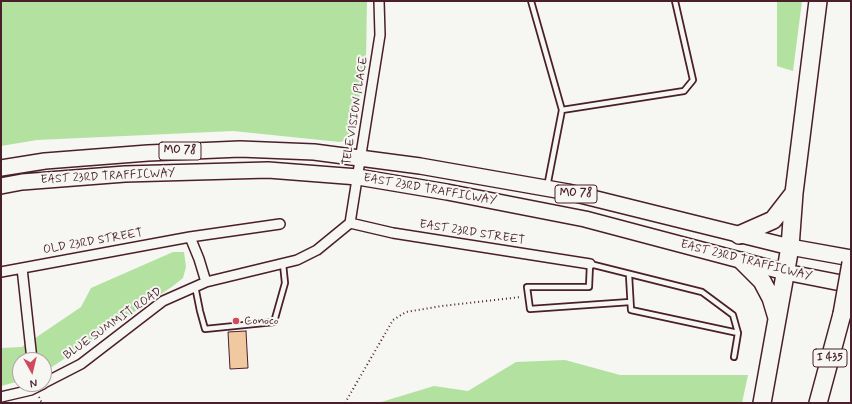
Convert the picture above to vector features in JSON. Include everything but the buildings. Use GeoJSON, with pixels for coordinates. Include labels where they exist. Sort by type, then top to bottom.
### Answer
{"type":"FeatureCollection","features":[{"type":"Feature","properties":{"kind":"highway"},"geometry":{"type":"LineString","coordinates":[[762,403],[790,247],[794,193],[818,1]]}},
{"type":"Feature","properties":{"kind":"highway"},"geometry":{"type":"LineString","coordinates":[[739,235],[773,220],[794,193]]}},
{"type":"Feature","properties":{"kind":"highway"},"geometry":{"type":"LineString","coordinates":[[742,261],[762,281],[771,298],[777,320]]}},
{"type":"Feature","properties":{"kind":"highway","name":"I 435"},"geometry":{"type":"LineString","coordinates":[[818,403],[842,314],[851,263]]}},
{"type":"Feature","properties":{"kind":"main road","name":"EAST 23RD TRAFFICWAY"},"geometry":{"type":"LineString","coordinates":[[1,168],[45,161],[148,153],[240,149],[314,152],[420,166],[546,188],[790,247],[851,258]]}},
{"type":"Feature","properties":{"kind":"main road","name":"EAST 23RD TRAFFICWAY"},"geometry":{"type":"LineString","coordinates":[[1,186],[22,182],[125,174],[268,170],[358,177],[447,192],[585,219],[786,272],[851,285]]}},
{"type":"Feature","properties":{"kind":"street","name":"TELEVISION PLACE"},"geometry":{"type":"LineString","coordinates":[[350,223],[380,35],[380,1]]}},
{"type":"Feature","properties":{"kind":"street","name":"BLUE SUMMIT ROAD"},"geometry":{"type":"LineString","coordinates":[[52,378],[81,364],[163,301],[206,282],[297,260],[317,250],[350,223]]}},
{"type":"Feature","properties":{"kind":"street","name":"EAST 23RD STREET"},"geometry":{"type":"LineString","coordinates":[[350,223],[394,233],[590,264]]}},
{"type":"Feature","properties":{"kind":"street"},"geometry":{"type":"LineString","coordinates":[[206,282],[190,237],[280,224]]}},
{"type":"Feature","properties":{"kind":"street","name":"OLD 23RD STREET"},"geometry":{"type":"LineString","coordinates":[[1,272],[190,237]]}},
{"type":"Feature","properties":{"kind":"street"},"geometry":{"type":"LineString","coordinates":[[22,268],[31,352]]}},
{"type":"Feature","properties":{"kind":"street"},"geometry":{"type":"LineString","coordinates":[[1,397],[22,392]]}},
{"type":"Feature","properties":{"kind":"lane"},"geometry":{"type":"LineString","coordinates":[[532,1],[562,110],[546,188]]}},
{"type":"Feature","properties":{"kind":"lane"},"geometry":{"type":"LineString","coordinates":[[562,110],[684,91],[693,80],[675,1]]}},
{"type":"Feature","properties":{"kind":"lane"},"geometry":{"type":"LineString","coordinates":[[194,286],[205,329],[274,322],[285,283],[283,264]]}},
{"type":"Feature","properties":{"kind":"lane"},"geometry":{"type":"LineString","coordinates":[[630,302],[530,309],[527,287],[589,287],[590,264],[629,275],[702,292],[733,315],[738,333],[734,357]]}},
{"type":"Feature","properties":{"kind":"lane"},"geometry":{"type":"LineString","coordinates":[[629,275],[631,310],[738,333]]}},
{"type":"Feature","properties":{"kind":"path"},"geometry":{"type":"LineString","coordinates":[[345,403],[393,320],[406,312],[442,306],[528,296]]}},
{"type":"Feature","properties":{"kind":"green space"},"geometry":{"type":"Polygon","coordinates":[[[1,1],[367,1],[366,60],[352,138],[340,142],[233,131],[37,140],[1,146],[1,1]]]}},
{"type":"Feature","properties":{"kind":"green space"},"geometry":{"type":"Polygon","coordinates":[[[777,1],[802,1],[793,71],[777,66],[777,1]]]}},
{"type":"Feature","properties":{"kind":"green space"},"geometry":{"type":"Polygon","coordinates":[[[173,252],[184,252],[186,267],[183,278],[52,367],[52,352],[12,352],[12,383],[1,386],[1,348],[22,347],[81,307],[91,288],[173,252]]]}},
{"type":"Feature","properties":{"kind":"green space"},"geometry":{"type":"Polygon","coordinates":[[[565,360],[620,375],[748,375],[742,403],[378,403],[434,386],[468,391],[516,362],[565,360]]]}},
{"type":"Feature","properties":{"kind":"place","name":"Conoco"},"geometry":{"type":"Point","coordinates":[236,321]}}]}
